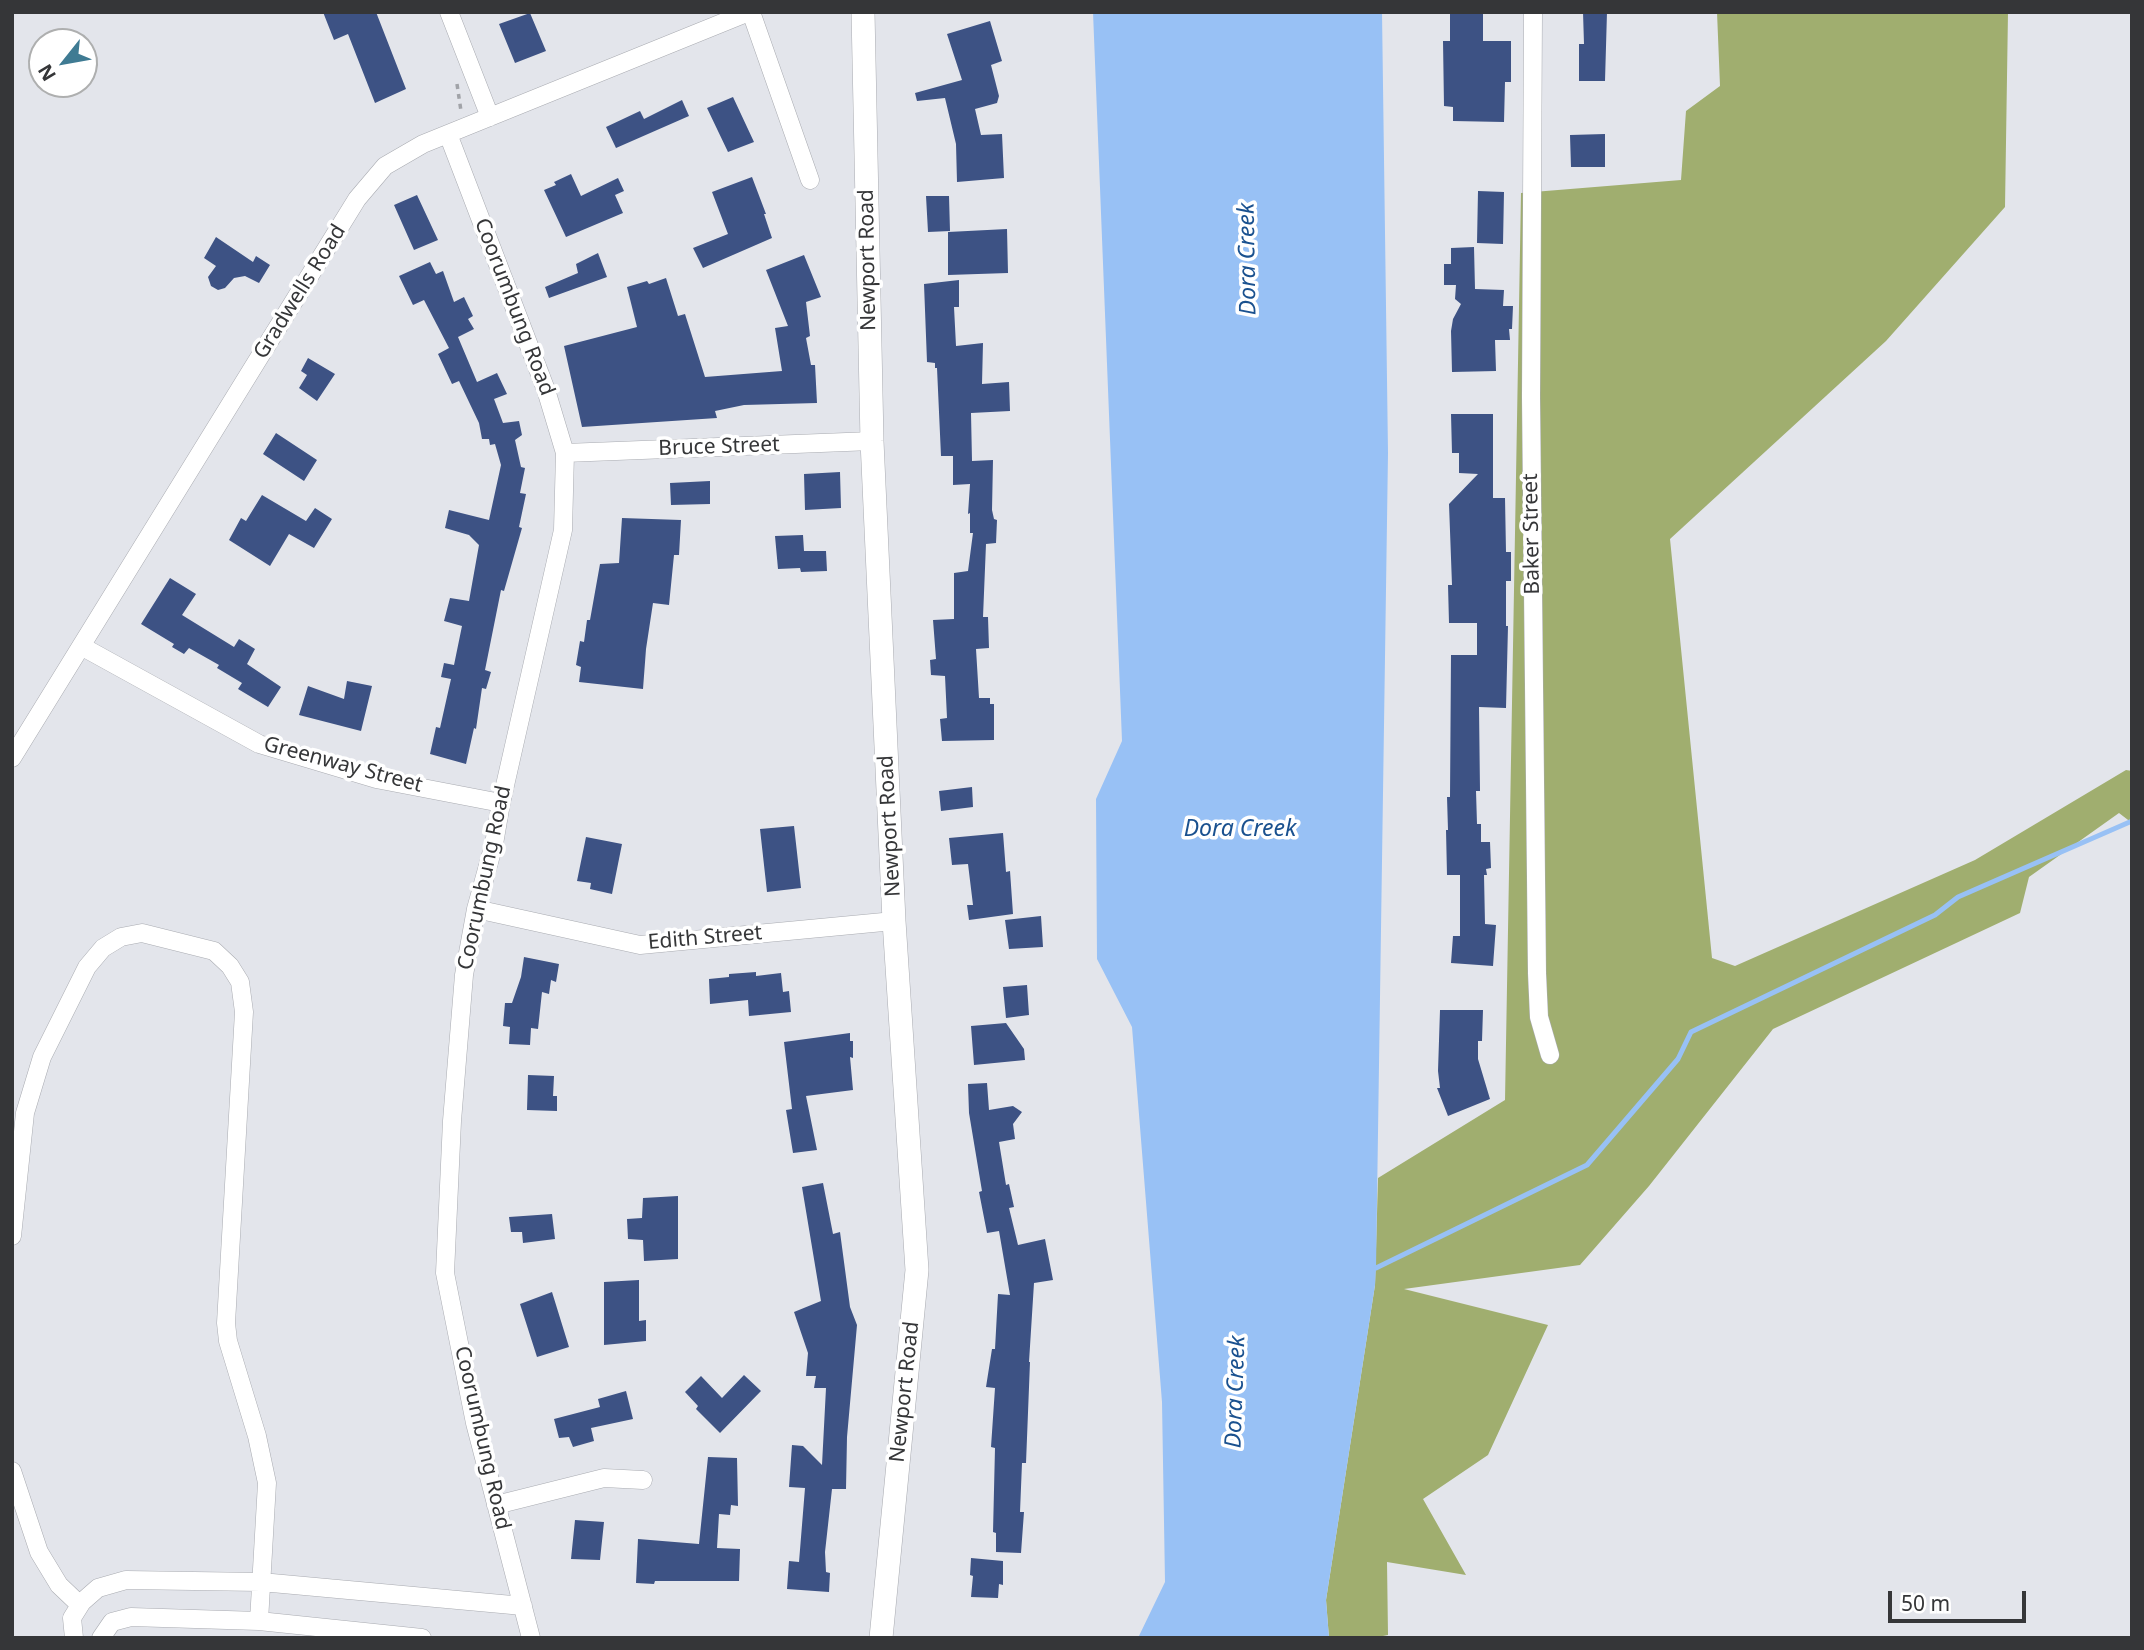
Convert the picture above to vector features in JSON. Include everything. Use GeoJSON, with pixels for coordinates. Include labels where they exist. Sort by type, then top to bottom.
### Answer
{"type":"FeatureCollection","features":[{"type":"Feature","properties":{"kind":"street"},"geometry":{"type":"LineString","coordinates":[[449,12],[490,117]]}},
{"type":"Feature","properties":{"kind":"street"},"geometry":{"type":"LineString","coordinates":[[750,12],[810,180]]}},
{"type":"Feature","properties":{"kind":"street","name":"Gradwells Road"},"geometry":{"type":"LineString","coordinates":[[12,758],[357,199],[385,166],[403,154],[467,126],[750,12]]}},
{"type":"Feature","properties":{"kind":"street","name":"Newport Road"},"geometry":{"type":"LineString","coordinates":[[863,12],[872,441],[894,921],[917,1270],[881,1638]]}},
{"type":"Feature","properties":{"kind":"street","name":"Baker Street"},"geometry":{"type":"LineString","coordinates":[[1533,12],[1531,397],[1537,973],[1539,1017],[1550,1055]]}},
{"type":"Feature","properties":{"kind":"street","name":"Coorumbung Road"},"geometry":{"type":"LineString","coordinates":[[449,134],[546,390],[565,453],[563,530],[494,844],[476,909],[463,988],[452,1121],[446,1273],[475,1423],[531,1638]]}},
{"type":"Feature","properties":{"kind":"street","name":"Bruce Street"},"geometry":{"type":"LineString","coordinates":[[565,453],[872,441]]}},
{"type":"Feature","properties":{"kind":"street","name":"Greenway Street"},"geometry":{"type":"LineString","coordinates":[[81,646],[259,744],[376,779],[501,803]]}},
{"type":"Feature","properties":{"kind":"street","name":"Edith Street"},"geometry":{"type":"LineString","coordinates":[[476,909],[640,945],[894,921]]}},
{"type":"Feature","properties":{"kind":"street"},"geometry":{"type":"LineString","coordinates":[[12,1236],[25,1113],[42,1057],[88,967],[103,948],[121,937],[142,933],[214,951],[230,966],[240,982],[244,1012],[226,1323],[228,1341],[257,1436],[267,1483],[259,1621]]}},
{"type":"Feature","properties":{"kind":"street"},"geometry":{"type":"LineString","coordinates":[[12,1471],[39,1552],[59,1585],[80,1605]]}},
{"type":"Feature","properties":{"kind":"street"},"geometry":{"type":"LineString","coordinates":[[496,1505],[604,1478],[643,1480]]}},
{"type":"Feature","properties":{"kind":"street"},"geometry":{"type":"LineString","coordinates":[[74,1638],[72,1618],[80,1605],[98,1588],[126,1580],[261,1582],[523,1606]]}},
{"type":"Feature","properties":{"kind":"street"},"geometry":{"type":"LineString","coordinates":[[101,1638],[112,1622],[131,1617],[259,1621],[422,1638]]}},
{"type":"Feature","properties":{"kind":"path"},"geometry":{"type":"LineString","coordinates":[[457,83],[459,107],[467,126]]}},
{"type":"Feature","properties":{"kind":"green space"},"geometry":{"type":"Polygon","coordinates":[[[1717,12],[2008,12],[2005,207],[1886,341],[1670,539],[1712,958],[1735,966],[1975,860],[2126,770],[2132,771],[2132,823],[2119,813],[2029,877],[2020,913],[1773,1029],[1649,1186],[1580,1265],[1404,1289],[1548,1325],[1488,1455],[1423,1499],[1466,1575],[1387,1562],[1388,1635],[1373,1638],[1329,1638],[1326,1600],[1375,1285],[1378,1178],[1505,1100],[1521,193],[1681,180],[1686,111],[1720,86],[1717,12]]]}},
{"type":"Feature","properties":{"kind":"water","name":"Dora Creek"},"geometry":{"type":"Polygon","coordinates":[[[1093,12],[1382,12],[1388,453],[1376,1268],[1326,1600],[1329,1638],[1138,1638],[1165,1582],[1162,1402],[1132,1027],[1097,959],[1096,799],[1122,741],[1093,12]]]}},
{"type":"Feature","properties":{"kind":"building"},"geometry":{"type":"Polygon","coordinates":[[[323,12],[376,12],[406,89],[375,103],[348,34],[334,40],[323,12]]]}},
{"type":"Feature","properties":{"kind":"building"},"geometry":{"type":"Polygon","coordinates":[[[1450,12],[1483,12],[1483,41],[1511,41],[1511,82],[1505,82],[1504,122],[1453,121],[1453,107],[1444,106],[1443,41],[1450,41],[1450,12]]]}},
{"type":"Feature","properties":{"kind":"building"},"geometry":{"type":"Polygon","coordinates":[[[1583,12],[1607,12],[1605,81],[1579,81],[1579,44],[1584,44],[1583,12]]]}},
{"type":"Feature","properties":{"kind":"building"},"geometry":{"type":"Polygon","coordinates":[[[530,13],[546,51],[515,63],[499,24],[530,13]]]}},
{"type":"Feature","properties":{"kind":"building"},"geometry":{"type":"Polygon","coordinates":[[[990,21],[1002,61],[991,65],[999,96],[997,103],[975,109],[981,135],[1002,134],[1004,178],[957,182],[956,144],[945,98],[917,101],[915,93],[962,80],[947,34],[990,21]]]}},
{"type":"Feature","properties":{"kind":"building"},"geometry":{"type":"Polygon","coordinates":[[[733,97],[754,142],[728,152],[707,108],[733,97]]]}},
{"type":"Feature","properties":{"kind":"building"},"geometry":{"type":"Polygon","coordinates":[[[682,100],[689,116],[616,148],[606,127],[640,111],[644,119],[682,100]]]}},
{"type":"Feature","properties":{"kind":"building"},"geometry":{"type":"Polygon","coordinates":[[[1605,134],[1605,167],[1571,167],[1570,135],[1605,134]]]}},
{"type":"Feature","properties":{"kind":"building"},"geometry":{"type":"Polygon","coordinates":[[[571,174],[581,196],[618,178],[624,191],[615,195],[623,213],[566,237],[544,190],[571,174]]]}},
{"type":"Feature","properties":{"kind":"building"},"geometry":{"type":"Polygon","coordinates":[[[752,177],[772,238],[703,268],[693,248],[728,234],[712,192],[752,177]]]}},
{"type":"Feature","properties":{"kind":"building"},"geometry":{"type":"Polygon","coordinates":[[[1478,191],[1504,192],[1503,244],[1477,243],[1478,191]]]}},
{"type":"Feature","properties":{"kind":"building"},"geometry":{"type":"Polygon","coordinates":[[[417,195],[438,240],[414,250],[394,205],[417,195]]]}},
{"type":"Feature","properties":{"kind":"building"},"geometry":{"type":"Polygon","coordinates":[[[926,196],[949,196],[950,231],[928,232],[926,196]]]}},
{"type":"Feature","properties":{"kind":"building"},"geometry":{"type":"Polygon","coordinates":[[[1007,229],[1008,273],[948,275],[948,232],[1007,229]]]}},
{"type":"Feature","properties":{"kind":"building"},"geometry":{"type":"Polygon","coordinates":[[[216,237],[253,262],[256,256],[270,265],[259,283],[245,276],[234,278],[225,288],[218,290],[211,286],[208,277],[216,266],[204,258],[216,237]]]}},
{"type":"Feature","properties":{"kind":"building"},"geometry":{"type":"Polygon","coordinates":[[[1474,247],[1475,289],[1504,290],[1503,306],[1513,306],[1512,329],[1509,329],[1510,340],[1495,340],[1496,371],[1452,372],[1451,331],[1453,319],[1461,304],[1455,299],[1456,285],[1444,285],[1444,264],[1451,264],[1451,248],[1474,247]]]}},
{"type":"Feature","properties":{"kind":"building"},"geometry":{"type":"Polygon","coordinates":[[[598,253],[607,277],[549,298],[545,287],[578,273],[576,264],[598,253]]]}},
{"type":"Feature","properties":{"kind":"building"},"geometry":{"type":"Polygon","coordinates":[[[804,255],[821,297],[806,302],[810,336],[806,338],[811,365],[815,365],[817,403],[744,405],[715,411],[717,418],[582,427],[564,346],[637,327],[627,287],[666,278],[678,316],[685,314],[705,377],[782,371],[775,328],[788,326],[766,270],[804,255]]]}},
{"type":"Feature","properties":{"kind":"building"},"geometry":{"type":"Polygon","coordinates":[[[430,262],[436,274],[443,271],[454,302],[464,297],[473,316],[468,319],[474,329],[458,337],[477,382],[497,373],[507,394],[494,399],[503,423],[519,421],[522,435],[515,440],[521,467],[525,468],[520,493],[526,494],[519,527],[522,528],[504,591],[501,590],[485,670],[491,672],[486,689],[482,688],[476,729],[474,728],[466,764],[430,754],[436,727],[440,728],[451,679],[441,677],[444,663],[454,665],[462,626],[444,621],[450,598],[469,601],[479,545],[469,535],[445,528],[449,510],[489,520],[501,465],[495,444],[490,445],[489,439],[482,439],[479,423],[459,381],[452,384],[438,354],[449,348],[424,300],[413,305],[399,276],[430,262]]]}},
{"type":"Feature","properties":{"kind":"building"},"geometry":{"type":"Polygon","coordinates":[[[959,280],[959,307],[954,307],[956,346],[983,343],[982,384],[1009,382],[1010,411],[971,413],[972,461],[993,460],[992,510],[994,519],[997,520],[996,543],[986,544],[983,617],[988,617],[989,648],[976,649],[979,698],[990,698],[990,704],[994,704],[994,740],[942,741],[940,719],[947,718],[945,676],[931,675],[930,660],[936,659],[933,620],[954,619],[954,573],[968,571],[973,533],[970,533],[970,513],[968,514],[970,484],[953,485],[953,456],[941,456],[937,368],[935,363],[927,362],[924,284],[959,280]]]}},
{"type":"Feature","properties":{"kind":"building"},"geometry":{"type":"Polygon","coordinates":[[[308,358],[335,374],[317,401],[299,388],[307,375],[301,371],[308,358]]]}},
{"type":"Feature","properties":{"kind":"building"},"geometry":{"type":"Polygon","coordinates":[[[1451,414],[1493,414],[1493,498],[1505,498],[1506,552],[1511,552],[1511,581],[1506,581],[1506,708],[1479,707],[1480,791],[1476,791],[1477,824],[1481,824],[1481,842],[1490,842],[1491,868],[1486,869],[1487,875],[1484,875],[1485,924],[1496,925],[1493,966],[1451,963],[1453,936],[1460,936],[1460,875],[1447,875],[1451,655],[1477,655],[1477,623],[1449,623],[1448,585],[1452,585],[1449,504],[1478,474],[1459,473],[1459,453],[1452,453],[1451,414]]]}},
{"type":"Feature","properties":{"kind":"building"},"geometry":{"type":"Polygon","coordinates":[[[276,433],[317,460],[304,481],[263,454],[276,433]]]}},
{"type":"Feature","properties":{"kind":"building"},"geometry":{"type":"Polygon","coordinates":[[[840,472],[841,508],[805,510],[804,474],[840,472]]]}},
{"type":"Feature","properties":{"kind":"building"},"geometry":{"type":"Polygon","coordinates":[[[710,481],[710,504],[671,505],[670,483],[710,481]]]}},
{"type":"Feature","properties":{"kind":"building"},"geometry":{"type":"Polygon","coordinates":[[[262,495],[306,521],[315,508],[332,519],[314,548],[289,534],[270,566],[229,540],[241,518],[246,521],[262,495]]]}},
{"type":"Feature","properties":{"kind":"building"},"geometry":{"type":"Polygon","coordinates":[[[622,518],[681,520],[679,555],[674,555],[669,605],[653,603],[643,689],[579,682],[581,667],[576,665],[580,641],[584,642],[587,620],[590,620],[600,564],[619,563],[622,518]]]}},
{"type":"Feature","properties":{"kind":"building"},"geometry":{"type":"Polygon","coordinates":[[[803,535],[804,551],[826,551],[827,571],[778,569],[775,536],[803,535]]]}},
{"type":"Feature","properties":{"kind":"building"},"geometry":{"type":"Polygon","coordinates":[[[170,578],[196,594],[182,615],[234,647],[239,639],[255,649],[247,664],[281,687],[268,707],[238,689],[242,683],[217,668],[219,665],[189,648],[184,654],[172,647],[174,644],[141,624],[170,578]]]}},
{"type":"Feature","properties":{"kind":"building"},"geometry":{"type":"Polygon","coordinates":[[[347,681],[372,686],[361,731],[299,715],[308,686],[344,699],[347,681]]]}},
{"type":"Feature","properties":{"kind":"building"},"geometry":{"type":"Polygon","coordinates":[[[972,787],[973,807],[941,811],[939,791],[972,787]]]}},
{"type":"Feature","properties":{"kind":"building"},"geometry":{"type":"Polygon","coordinates":[[[794,826],[801,888],[767,892],[760,829],[794,826]]]}},
{"type":"Feature","properties":{"kind":"building"},"geometry":{"type":"Polygon","coordinates":[[[1003,833],[1006,872],[1010,871],[1013,914],[969,920],[967,905],[973,905],[968,864],[952,865],[949,838],[1003,833]]]}},
{"type":"Feature","properties":{"kind":"building"},"geometry":{"type":"Polygon","coordinates":[[[586,837],[622,844],[612,894],[590,889],[591,883],[577,881],[586,837]]]}},
{"type":"Feature","properties":{"kind":"building"},"geometry":{"type":"Polygon","coordinates":[[[1041,916],[1043,947],[1009,949],[1005,920],[1041,916]]]}},
{"type":"Feature","properties":{"kind":"building"},"geometry":{"type":"Polygon","coordinates":[[[524,957],[559,964],[556,982],[551,980],[549,994],[542,992],[538,1029],[531,1028],[530,1045],[509,1044],[510,1027],[503,1026],[505,1003],[512,1003],[521,977],[524,957]]]}},
{"type":"Feature","properties":{"kind":"building"},"geometry":{"type":"Polygon","coordinates":[[[756,972],[756,976],[781,973],[783,992],[789,991],[791,1012],[749,1016],[748,1000],[710,1004],[709,979],[756,972]]]}},
{"type":"Feature","properties":{"kind":"building"},"geometry":{"type":"Polygon","coordinates":[[[1027,985],[1029,1015],[1006,1018],[1003,987],[1027,985]]]}},
{"type":"Feature","properties":{"kind":"building"},"geometry":{"type":"Polygon","coordinates":[[[1440,1010],[1483,1010],[1482,1041],[1478,1041],[1478,1059],[1490,1099],[1448,1116],[1437,1088],[1440,1088],[1440,1010]]]}},
{"type":"Feature","properties":{"kind":"building"},"geometry":{"type":"Polygon","coordinates":[[[1006,1023],[1024,1049],[1025,1060],[974,1065],[971,1026],[1006,1023]]]}},
{"type":"Feature","properties":{"kind":"building"},"geometry":{"type":"Polygon","coordinates":[[[850,1033],[850,1041],[853,1041],[853,1058],[850,1057],[853,1090],[806,1096],[817,1150],[793,1153],[786,1110],[792,1109],[784,1042],[850,1033]]]}},
{"type":"Feature","properties":{"kind":"building"},"geometry":{"type":"Polygon","coordinates":[[[528,1075],[554,1076],[553,1096],[557,1096],[557,1111],[527,1110],[528,1075]]]}},
{"type":"Feature","properties":{"kind":"building"},"geometry":{"type":"Polygon","coordinates":[[[987,1083],[989,1110],[1013,1106],[1022,1112],[1013,1124],[1015,1139],[999,1142],[1006,1185],[1009,1184],[1014,1207],[1009,1208],[1018,1245],[1045,1239],[1053,1280],[1034,1283],[1026,1463],[1022,1463],[1020,1512],[1024,1512],[1021,1553],[996,1552],[996,1533],[993,1532],[995,1448],[991,1447],[995,1388],[986,1387],[992,1349],[995,1349],[998,1294],[1010,1295],[999,1231],[987,1233],[969,1113],[968,1084],[987,1083]]]}},
{"type":"Feature","properties":{"kind":"building"},"geometry":{"type":"Polygon","coordinates":[[[823,1183],[833,1234],[840,1232],[850,1307],[857,1325],[847,1437],[846,1489],[832,1489],[825,1552],[826,1572],[830,1573],[829,1592],[787,1589],[789,1561],[799,1562],[805,1488],[789,1487],[792,1445],[803,1446],[822,1465],[826,1388],[814,1388],[816,1376],[806,1376],[808,1353],[794,1312],[821,1301],[802,1187],[823,1183]]]}},
{"type":"Feature","properties":{"kind":"building"},"geometry":{"type":"Polygon","coordinates":[[[678,1196],[678,1259],[644,1261],[643,1240],[628,1239],[627,1219],[642,1218],[643,1198],[678,1196]]]}},
{"type":"Feature","properties":{"kind":"building"},"geometry":{"type":"Polygon","coordinates":[[[552,1214],[555,1239],[523,1243],[522,1232],[511,1232],[509,1217],[552,1214]]]}},
{"type":"Feature","properties":{"kind":"building"},"geometry":{"type":"Polygon","coordinates":[[[639,1280],[639,1321],[646,1320],[646,1341],[604,1345],[604,1282],[639,1280]]]}},
{"type":"Feature","properties":{"kind":"building"},"geometry":{"type":"Polygon","coordinates":[[[552,1292],[569,1347],[537,1357],[520,1304],[552,1292]]]}},
{"type":"Feature","properties":{"kind":"building"},"geometry":{"type":"Polygon","coordinates":[[[744,1375],[761,1391],[720,1433],[696,1409],[698,1406],[685,1392],[701,1376],[722,1398],[744,1375]]]}},
{"type":"Feature","properties":{"kind":"building"},"geometry":{"type":"Polygon","coordinates":[[[626,1391],[633,1419],[591,1428],[594,1441],[573,1447],[569,1437],[559,1438],[554,1419],[600,1407],[598,1399],[626,1391]]]}},
{"type":"Feature","properties":{"kind":"building"},"geometry":{"type":"Polygon","coordinates":[[[708,1457],[737,1458],[738,1506],[731,1505],[730,1515],[719,1514],[717,1548],[740,1549],[739,1581],[636,1583],[638,1539],[699,1544],[708,1457]]]}},
{"type":"Feature","properties":{"kind":"building"},"geometry":{"type":"Polygon","coordinates":[[[575,1520],[604,1522],[600,1560],[571,1559],[575,1520]]]}},
{"type":"Feature","properties":{"kind":"building"},"geometry":{"type":"Polygon","coordinates":[[[971,1558],[1003,1561],[1003,1585],[999,1584],[998,1598],[971,1597],[971,1558]]]}},
{"type":"Feature","properties":{"kind":"waterway"},"geometry":{"type":"LineString","coordinates":[[1376,1268],[1587,1165],[1678,1059],[1691,1032],[1935,915],[1958,897],[2132,821]]}}]}
